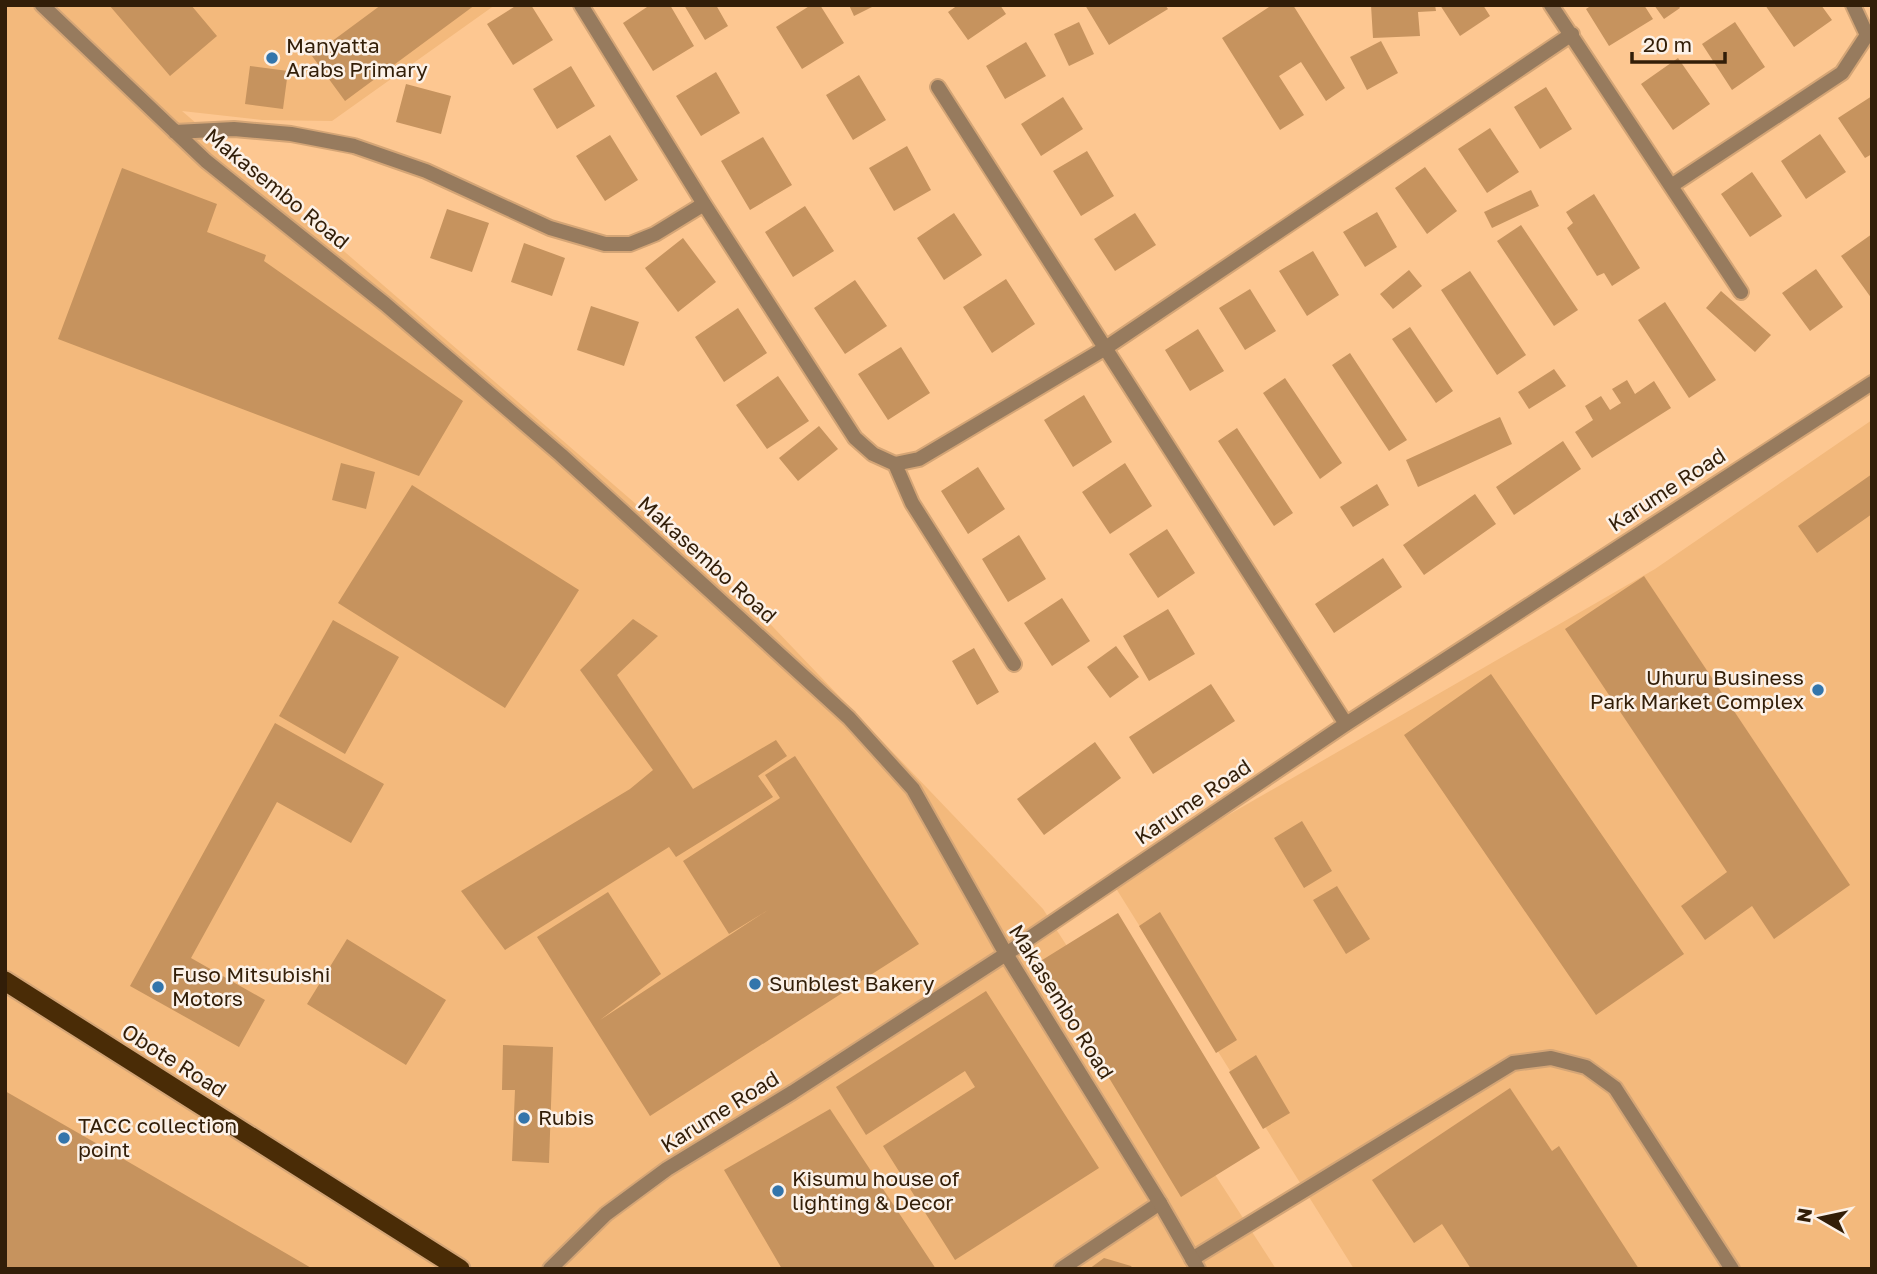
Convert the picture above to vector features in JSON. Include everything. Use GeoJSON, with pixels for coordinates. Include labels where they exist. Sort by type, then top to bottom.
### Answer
{"type":"FeatureCollection","features":[{"type":"Feature","properties":{"kind":"highway","name":"Obote Road"},"geometry":{"type":"LineString","coordinates":[[5,981],[460,1269]]}},
{"type":"Feature","properties":{"kind":"street","name":"Makasembo Road"},"geometry":{"type":"LineString","coordinates":[[42,5],[206,161],[385,304],[561,455],[849,718],[913,789],[1006,954],[1195,1264]]}},
{"type":"Feature","properties":{"kind":"street"},"geometry":{"type":"LineString","coordinates":[[581,5],[855,438],[873,454],[895,464],[919,459],[1104,349],[1572,34]]}},
{"type":"Feature","properties":{"kind":"street"},"geometry":{"type":"LineString","coordinates":[[1552,5],[1741,292]]}},
{"type":"Feature","properties":{"kind":"street"},"geometry":{"type":"LineString","coordinates":[[1671,186],[1842,73],[1867,35],[1853,5]]}},
{"type":"Feature","properties":{"kind":"street"},"geometry":{"type":"LineString","coordinates":[[937,87],[1346,724]]}},
{"type":"Feature","properties":{"kind":"street"},"geometry":{"type":"LineString","coordinates":[[175,132],[234,129],[291,134],[354,146],[426,171],[550,228],[605,244],[630,244],[654,234],[705,204]]}},
{"type":"Feature","properties":{"kind":"street","name":"Karume Road"},"geometry":{"type":"LineString","coordinates":[[550,1269],[606,1214],[667,1169],[793,1092],[1006,954],[1346,724],[1872,383]]}},
{"type":"Feature","properties":{"kind":"street"},"geometry":{"type":"LineString","coordinates":[[895,464],[912,503],[1014,664]]}},
{"type":"Feature","properties":{"kind":"street"},"geometry":{"type":"LineString","coordinates":[[1195,1264],[1513,1063],[1551,1058],[1586,1067],[1615,1088],[1732,1269]]}},
{"type":"Feature","properties":{"kind":"street"},"geometry":{"type":"LineString","coordinates":[[1061,1269],[1160,1203]]}},
{"type":"Feature","properties":{"kind":"shaded area"},"geometry":{"type":"Polygon","coordinates":[[[5,5],[495,5],[332,121],[262,120],[182,111],[748,601],[1043,909],[1276,1269],[5,1269],[5,5]]]}},
{"type":"Feature","properties":{"kind":"shaded area"},"geometry":{"type":"Polygon","coordinates":[[[1872,420],[1872,1269],[1354,1269],[1112,882],[1655,569],[1872,420]]]}},
{"type":"Feature","properties":{"kind":"building"},"geometry":{"type":"Polygon","coordinates":[[[109,5],[191,5],[217,36],[170,76],[109,5]]]}},
{"type":"Feature","properties":{"kind":"building"},"geometry":{"type":"Polygon","coordinates":[[[381,5],[475,5],[345,101],[312,56],[381,5]]]}},
{"type":"Feature","properties":{"kind":"building"},"geometry":{"type":"Polygon","coordinates":[[[517,5],[531,5],[553,40],[513,65],[487,24],[517,5]]]}},
{"type":"Feature","properties":{"kind":"building"},"geometry":{"type":"Polygon","coordinates":[[[650,5],[670,5],[694,46],[653,71],[623,23],[650,5]]]}},
{"type":"Feature","properties":{"kind":"building"},"geometry":{"type":"Polygon","coordinates":[[[684,5],[716,5],[728,26],[705,40],[684,5]]]}},
{"type":"Feature","properties":{"kind":"building"},"geometry":{"type":"Polygon","coordinates":[[[811,5],[820,5],[844,43],[802,69],[776,27],[811,5]]]}},
{"type":"Feature","properties":{"kind":"building"},"geometry":{"type":"Polygon","coordinates":[[[849,5],[876,5],[854,16],[849,5]]]}},
{"type":"Feature","properties":{"kind":"building"},"geometry":{"type":"Polygon","coordinates":[[[958,5],[1000,5],[1006,14],[968,40],[948,12],[958,5]]]}},
{"type":"Feature","properties":{"kind":"building"},"geometry":{"type":"Polygon","coordinates":[[[1085,5],[1165,5],[1168,9],[1109,45],[1085,5]]]}},
{"type":"Feature","properties":{"kind":"building"},"geometry":{"type":"Polygon","coordinates":[[[1272,5],[1293,5],[1345,88],[1326,101],[1301,62],[1279,76],[1304,115],[1280,130],[1222,38],[1272,5]]]}},
{"type":"Feature","properties":{"kind":"building"},"geometry":{"type":"Polygon","coordinates":[[[1371,5],[1435,5],[1436,11],[1418,12],[1420,36],[1373,38],[1371,5]]]}},
{"type":"Feature","properties":{"kind":"building"},"geometry":{"type":"Polygon","coordinates":[[[1440,5],[1483,5],[1490,16],[1460,36],[1440,5]]]}},
{"type":"Feature","properties":{"kind":"building"},"geometry":{"type":"Polygon","coordinates":[[[1592,5],[1644,5],[1653,19],[1609,46],[1586,9],[1592,5]]]}},
{"type":"Feature","properties":{"kind":"building"},"geometry":{"type":"Polygon","coordinates":[[[1654,5],[1678,5],[1680,8],[1664,19],[1654,5]]]}},
{"type":"Feature","properties":{"kind":"building"},"geometry":{"type":"Polygon","coordinates":[[[1765,5],[1821,5],[1832,20],[1794,47],[1765,5]]]}},
{"type":"Feature","properties":{"kind":"building"},"geometry":{"type":"Polygon","coordinates":[[[1079,22],[1094,54],[1069,66],[1054,34],[1079,22]]]}},
{"type":"Feature","properties":{"kind":"building"},"geometry":{"type":"Polygon","coordinates":[[[1735,22],[1765,67],[1732,90],[1702,44],[1735,22]]]}},
{"type":"Feature","properties":{"kind":"building"},"geometry":{"type":"Polygon","coordinates":[[[1381,41],[1398,73],[1367,90],[1350,57],[1381,41]]]}},
{"type":"Feature","properties":{"kind":"building"},"geometry":{"type":"Polygon","coordinates":[[[1026,42],[1046,76],[1005,99],[986,66],[1026,42]]]}},
{"type":"Feature","properties":{"kind":"building"},"geometry":{"type":"Polygon","coordinates":[[[1678,58],[1710,104],[1673,130],[1641,84],[1678,58]]]}},
{"type":"Feature","properties":{"kind":"building"},"geometry":{"type":"Polygon","coordinates":[[[250,66],[288,71],[283,109],[245,104],[250,66]]]}},
{"type":"Feature","properties":{"kind":"building"},"geometry":{"type":"Polygon","coordinates":[[[571,66],[595,106],[557,129],[533,89],[571,66]]]}},
{"type":"Feature","properties":{"kind":"building"},"geometry":{"type":"Polygon","coordinates":[[[716,72],[740,113],[701,136],[676,96],[716,72]]]}},
{"type":"Feature","properties":{"kind":"building"},"geometry":{"type":"Polygon","coordinates":[[[859,75],[886,120],[853,140],[826,95],[859,75]]]}},
{"type":"Feature","properties":{"kind":"building"},"geometry":{"type":"Polygon","coordinates":[[[406,84],[451,96],[441,134],[396,122],[406,84]]]}},
{"type":"Feature","properties":{"kind":"building"},"geometry":{"type":"Polygon","coordinates":[[[1546,87],[1572,129],[1540,149],[1514,107],[1546,87]]]}},
{"type":"Feature","properties":{"kind":"building"},"geometry":{"type":"Polygon","coordinates":[[[1872,96],[1872,154],[1865,158],[1838,118],[1872,96]]]}},
{"type":"Feature","properties":{"kind":"building"},"geometry":{"type":"Polygon","coordinates":[[[1063,97],[1083,129],[1041,156],[1021,124],[1063,97]]]}},
{"type":"Feature","properties":{"kind":"building"},"geometry":{"type":"Polygon","coordinates":[[[1490,128],[1519,172],[1487,193],[1458,149],[1490,128]]]}},
{"type":"Feature","properties":{"kind":"building"},"geometry":{"type":"Polygon","coordinates":[[[1820,134],[1846,172],[1806,199],[1781,161],[1820,134]]]}},
{"type":"Feature","properties":{"kind":"building"},"geometry":{"type":"Polygon","coordinates":[[[610,135],[638,180],[605,201],[576,156],[610,135]]]}},
{"type":"Feature","properties":{"kind":"building"},"geometry":{"type":"Polygon","coordinates":[[[763,137],[792,185],[750,210],[721,161],[763,137]]]}},
{"type":"Feature","properties":{"kind":"building"},"geometry":{"type":"Polygon","coordinates":[[[907,146],[931,190],[894,211],[869,168],[907,146]]]}},
{"type":"Feature","properties":{"kind":"building"},"geometry":{"type":"Polygon","coordinates":[[[1087,151],[1114,196],[1081,216],[1053,171],[1087,151]]]}},
{"type":"Feature","properties":{"kind":"building"},"geometry":{"type":"Polygon","coordinates":[[[1425,167],[1457,211],[1427,234],[1395,188],[1425,167]]]}},
{"type":"Feature","properties":{"kind":"building"},"geometry":{"type":"Polygon","coordinates":[[[122,168],[217,204],[207,232],[266,255],[264,261],[463,401],[419,476],[58,339],[122,168]]]}},
{"type":"Feature","properties":{"kind":"building"},"geometry":{"type":"Polygon","coordinates":[[[1752,172],[1782,216],[1750,237],[1721,194],[1752,172]]]}},
{"type":"Feature","properties":{"kind":"building"},"geometry":{"type":"Polygon","coordinates":[[[1531,190],[1539,206],[1492,228],[1484,212],[1531,190]]]}},
{"type":"Feature","properties":{"kind":"building"},"geometry":{"type":"Polygon","coordinates":[[[1594,194],[1640,268],[1612,286],[1604,273],[1597,276],[1567,228],[1573,223],[1566,212],[1594,194]]]}},
{"type":"Feature","properties":{"kind":"building"},"geometry":{"type":"Polygon","coordinates":[[[805,206],[834,251],[793,277],[765,232],[805,206]]]}},
{"type":"Feature","properties":{"kind":"building"},"geometry":{"type":"Polygon","coordinates":[[[447,209],[489,223],[472,272],[430,258],[447,209]]]}},
{"type":"Feature","properties":{"kind":"building"},"geometry":{"type":"Polygon","coordinates":[[[1377,212],[1397,247],[1365,267],[1343,232],[1377,212]]]}},
{"type":"Feature","properties":{"kind":"building"},"geometry":{"type":"Polygon","coordinates":[[[954,213],[982,255],[944,280],[917,238],[954,213]]]}},
{"type":"Feature","properties":{"kind":"building"},"geometry":{"type":"Polygon","coordinates":[[[1135,213],[1156,245],[1115,271],[1094,239],[1135,213]]]}},
{"type":"Feature","properties":{"kind":"building"},"geometry":{"type":"Polygon","coordinates":[[[1521,225],[1578,310],[1554,326],[1497,241],[1521,225]]]}},
{"type":"Feature","properties":{"kind":"building"},"geometry":{"type":"Polygon","coordinates":[[[1872,234],[1872,299],[1841,256],[1872,234]]]}},
{"type":"Feature","properties":{"kind":"building"},"geometry":{"type":"Polygon","coordinates":[[[683,238],[716,282],[678,312],[645,268],[683,238]]]}},
{"type":"Feature","properties":{"kind":"building"},"geometry":{"type":"Polygon","coordinates":[[[524,243],[565,258],[552,296],[511,282],[524,243]]]}},
{"type":"Feature","properties":{"kind":"building"},"geometry":{"type":"Polygon","coordinates":[[[1313,251],[1339,295],[1307,316],[1279,271],[1313,251]]]}},
{"type":"Feature","properties":{"kind":"building"},"geometry":{"type":"Polygon","coordinates":[[[1816,269],[1843,307],[1810,331],[1782,293],[1816,269]]]}},
{"type":"Feature","properties":{"kind":"building"},"geometry":{"type":"Polygon","coordinates":[[[1409,270],[1422,286],[1393,309],[1380,294],[1409,270]]]}},
{"type":"Feature","properties":{"kind":"building"},"geometry":{"type":"Polygon","coordinates":[[[1470,271],[1526,355],[1497,375],[1441,290],[1470,271]]]}},
{"type":"Feature","properties":{"kind":"building"},"geometry":{"type":"Polygon","coordinates":[[[1006,279],[1035,324],[992,353],[963,307],[1006,279]]]}},
{"type":"Feature","properties":{"kind":"building"},"geometry":{"type":"Polygon","coordinates":[[[855,280],[887,326],[845,354],[814,308],[855,280]]]}},
{"type":"Feature","properties":{"kind":"building"},"geometry":{"type":"Polygon","coordinates":[[[1250,289],[1276,331],[1245,350],[1219,308],[1250,289]]]}},
{"type":"Feature","properties":{"kind":"building"},"geometry":{"type":"Polygon","coordinates":[[[1721,291],[1771,335],[1755,352],[1706,308],[1721,291]]]}},
{"type":"Feature","properties":{"kind":"building"},"geometry":{"type":"Polygon","coordinates":[[[1665,302],[1716,380],[1689,398],[1638,320],[1665,302]]]}},
{"type":"Feature","properties":{"kind":"building"},"geometry":{"type":"Polygon","coordinates":[[[591,306],[639,322],[624,366],[577,350],[591,306]]]}},
{"type":"Feature","properties":{"kind":"building"},"geometry":{"type":"Polygon","coordinates":[[[738,308],[767,353],[724,382],[695,337],[738,308]]]}},
{"type":"Feature","properties":{"kind":"building"},"geometry":{"type":"Polygon","coordinates":[[[1410,327],[1453,391],[1436,403],[1392,339],[1410,327]]]}},
{"type":"Feature","properties":{"kind":"building"},"geometry":{"type":"Polygon","coordinates":[[[1198,329],[1224,371],[1190,391],[1165,350],[1198,329]]]}},
{"type":"Feature","properties":{"kind":"building"},"geometry":{"type":"Polygon","coordinates":[[[901,347],[930,393],[888,420],[858,374],[901,347]]]}},
{"type":"Feature","properties":{"kind":"building"},"geometry":{"type":"Polygon","coordinates":[[[1350,353],[1407,440],[1389,451],[1332,365],[1350,353]]]}},
{"type":"Feature","properties":{"kind":"building"},"geometry":{"type":"Polygon","coordinates":[[[1554,369],[1566,386],[1529,409],[1518,392],[1554,369]]]}},
{"type":"Feature","properties":{"kind":"building"},"geometry":{"type":"Polygon","coordinates":[[[778,376],[809,421],[767,449],[736,405],[778,376]]]}},
{"type":"Feature","properties":{"kind":"building"},"geometry":{"type":"Polygon","coordinates":[[[1285,378],[1342,463],[1320,479],[1263,393],[1285,378]]]}},
{"type":"Feature","properties":{"kind":"building"},"geometry":{"type":"Polygon","coordinates":[[[1627,380],[1635,394],[1654,381],[1671,408],[1592,458],[1575,432],[1593,420],[1585,406],[1601,396],[1610,410],[1621,403],[1612,389],[1627,380]]]}},
{"type":"Feature","properties":{"kind":"building"},"geometry":{"type":"Polygon","coordinates":[[[1084,395],[1112,442],[1073,467],[1044,420],[1084,395]]]}},
{"type":"Feature","properties":{"kind":"building"},"geometry":{"type":"Polygon","coordinates":[[[1500,417],[1512,444],[1418,487],[1406,460],[1500,417]]]}},
{"type":"Feature","properties":{"kind":"building"},"geometry":{"type":"Polygon","coordinates":[[[819,426],[838,449],[798,481],[779,458],[819,426]]]}},
{"type":"Feature","properties":{"kind":"building"},"geometry":{"type":"Polygon","coordinates":[[[1237,428],[1293,513],[1274,526],[1218,441],[1237,428]]]}},
{"type":"Feature","properties":{"kind":"building"},"geometry":{"type":"Polygon","coordinates":[[[1563,441],[1581,469],[1514,515],[1496,487],[1563,441]]]}},
{"type":"Feature","properties":{"kind":"building"},"geometry":{"type":"Polygon","coordinates":[[[341,463],[375,472],[366,509],[332,500],[341,463]]]}},
{"type":"Feature","properties":{"kind":"building"},"geometry":{"type":"Polygon","coordinates":[[[1125,463],[1152,506],[1110,534],[1082,492],[1125,463]]]}},
{"type":"Feature","properties":{"kind":"building"},"geometry":{"type":"Polygon","coordinates":[[[978,467],[1005,509],[968,534],[941,491],[978,467]]]}},
{"type":"Feature","properties":{"kind":"building"},"geometry":{"type":"Polygon","coordinates":[[[1872,474],[1872,514],[1817,553],[1798,526],[1872,474]]]}},
{"type":"Feature","properties":{"kind":"building"},"geometry":{"type":"Polygon","coordinates":[[[1377,484],[1389,505],[1353,527],[1340,507],[1377,484]]]}},
{"type":"Feature","properties":{"kind":"building"},"geometry":{"type":"Polygon","coordinates":[[[412,485],[579,590],[505,708],[338,603],[412,485]]]}},
{"type":"Feature","properties":{"kind":"building"},"geometry":{"type":"Polygon","coordinates":[[[1475,494],[1496,524],[1424,575],[1403,545],[1475,494]]]}},
{"type":"Feature","properties":{"kind":"building"},"geometry":{"type":"Polygon","coordinates":[[[1167,529],[1195,573],[1158,598],[1129,554],[1167,529]]]}},
{"type":"Feature","properties":{"kind":"building"},"geometry":{"type":"Polygon","coordinates":[[[1019,535],[1046,579],[1008,602],[982,559],[1019,535]]]}},
{"type":"Feature","properties":{"kind":"building"},"geometry":{"type":"Polygon","coordinates":[[[1383,558],[1402,587],[1334,633],[1315,604],[1383,558]]]}},
{"type":"Feature","properties":{"kind":"building"},"geometry":{"type":"Polygon","coordinates":[[[1644,576],[1850,885],[1774,939],[1752,906],[1705,940],[1681,906],[1727,872],[1565,629],[1644,576]]]}},
{"type":"Feature","properties":{"kind":"building"},"geometry":{"type":"Polygon","coordinates":[[[1062,598],[1090,641],[1052,666],[1024,623],[1062,598]]]}},
{"type":"Feature","properties":{"kind":"building"},"geometry":{"type":"Polygon","coordinates":[[[1168,609],[1195,654],[1149,681],[1123,636],[1168,609]]]}},
{"type":"Feature","properties":{"kind":"building"},"geometry":{"type":"Polygon","coordinates":[[[633,619],[658,636],[617,675],[693,789],[776,740],[787,756],[758,776],[773,797],[676,857],[669,847],[505,950],[461,891],[630,789],[653,770],[580,670],[633,619]]]}},
{"type":"Feature","properties":{"kind":"building"},"geometry":{"type":"Polygon","coordinates":[[[333,620],[399,657],[345,754],[279,716],[333,620]]]}},
{"type":"Feature","properties":{"kind":"building"},"geometry":{"type":"Polygon","coordinates":[[[1116,646],[1139,677],[1110,698],[1087,667],[1116,646]]]}},
{"type":"Feature","properties":{"kind":"building"},"geometry":{"type":"Polygon","coordinates":[[[974,648],[999,692],[977,705],[952,661],[974,648]]]}},
{"type":"Feature","properties":{"kind":"building"},"geometry":{"type":"Polygon","coordinates":[[[1491,674],[1684,954],[1596,1015],[1404,735],[1491,674]]]}},
{"type":"Feature","properties":{"kind":"building"},"geometry":{"type":"Polygon","coordinates":[[[1211,684],[1235,721],[1153,774],[1129,737],[1211,684]]]}},
{"type":"Feature","properties":{"kind":"building"},"geometry":{"type":"Polygon","coordinates":[[[275,723],[384,784],[351,843],[277,802],[191,958],[265,1000],[239,1047],[130,986],[275,723]]]}},
{"type":"Feature","properties":{"kind":"building"},"geometry":{"type":"Polygon","coordinates":[[[1095,742],[1121,778],[1044,835],[1017,799],[1095,742]]]}},
{"type":"Feature","properties":{"kind":"building","name":"Sunblest Bakery"},"geometry":{"type":"Polygon","coordinates":[[[795,756],[919,944],[650,1116],[537,937],[608,892],[661,974],[600,1020],[768,910],[729,934],[683,861],[780,798],[765,775],[795,756]]]}},
{"type":"Feature","properties":{"kind":"building"},"geometry":{"type":"Polygon","coordinates":[[[1302,821],[1332,871],[1304,888],[1274,838],[1302,821]]]}},
{"type":"Feature","properties":{"kind":"building"},"geometry":{"type":"Polygon","coordinates":[[[1337,886],[1370,939],[1346,954],[1313,900],[1337,886]]]}},
{"type":"Feature","properties":{"kind":"building"},"geometry":{"type":"Polygon","coordinates":[[[1160,912],[1237,1040],[1216,1053],[1139,926],[1160,912]]]}},
{"type":"Feature","properties":{"kind":"building"},"geometry":{"type":"Polygon","coordinates":[[[1118,913],[1260,1148],[1181,1197],[1039,962],[1118,913]]]}},
{"type":"Feature","properties":{"kind":"building"},"geometry":{"type":"Polygon","coordinates":[[[347,939],[446,1000],[406,1065],[307,1004],[347,939]]]}},
{"type":"Feature","properties":{"kind":"building"},"geometry":{"type":"Polygon","coordinates":[[[986,991],[1099,1168],[955,1260],[883,1146],[975,1087],[965,1071],[866,1135],[836,1087],[986,991]]]}},
{"type":"Feature","properties":{"kind":"building"},"geometry":{"type":"Polygon","coordinates":[[[503,1045],[553,1047],[549,1163],[512,1161],[515,1090],[502,1090],[503,1045]]]}},
{"type":"Feature","properties":{"kind":"building"},"geometry":{"type":"Polygon","coordinates":[[[1256,1055],[1290,1113],[1263,1129],[1229,1072],[1256,1055]]]}},
{"type":"Feature","properties":{"kind":"building"},"geometry":{"type":"Polygon","coordinates":[[[1510,1088],[1552,1151],[1559,1146],[1639,1269],[1471,1269],[1442,1224],[1414,1243],[1372,1180],[1510,1088]]]}},
{"type":"Feature","properties":{"kind":"building"},"geometry":{"type":"Polygon","coordinates":[[[5,1091],[313,1269],[9,1269],[5,1266],[5,1091]]]}},
{"type":"Feature","properties":{"kind":"building"},"geometry":{"type":"Polygon","coordinates":[[[830,1109],[936,1269],[782,1269],[724,1170],[830,1109]]]}},
{"type":"Feature","properties":{"kind":"building"},"geometry":{"type":"Polygon","coordinates":[[[1104,1258],[1131,1266],[1133,1269],[1089,1269],[1104,1258]]]}},
{"type":"Feature","properties":{"kind":"place","name":"Manyatta Arabs Primary"},"geometry":{"type":"Point","coordinates":[272,58]}},
{"type":"Feature","properties":{"kind":"place","name":"Uhuru Business Park Market Complex"},"geometry":{"type":"Point","coordinates":[1818,690]}},
{"type":"Feature","properties":{"kind":"place","name":"Sunblest Bakery"},"geometry":{"type":"Point","coordinates":[755,984]}},
{"type":"Feature","properties":{"kind":"place","name":"Fuso Mitsubishi Motors"},"geometry":{"type":"Point","coordinates":[158,987]}},
{"type":"Feature","properties":{"kind":"place","name":"Rubis"},"geometry":{"type":"Point","coordinates":[524,1118]}},
{"type":"Feature","properties":{"kind":"place","name":"TACC collection point"},"geometry":{"type":"Point","coordinates":[64,1138]}},
{"type":"Feature","properties":{"kind":"place","name":"Kisumu house of lighting & Decor"},"geometry":{"type":"Point","coordinates":[778,1191]}}]}
